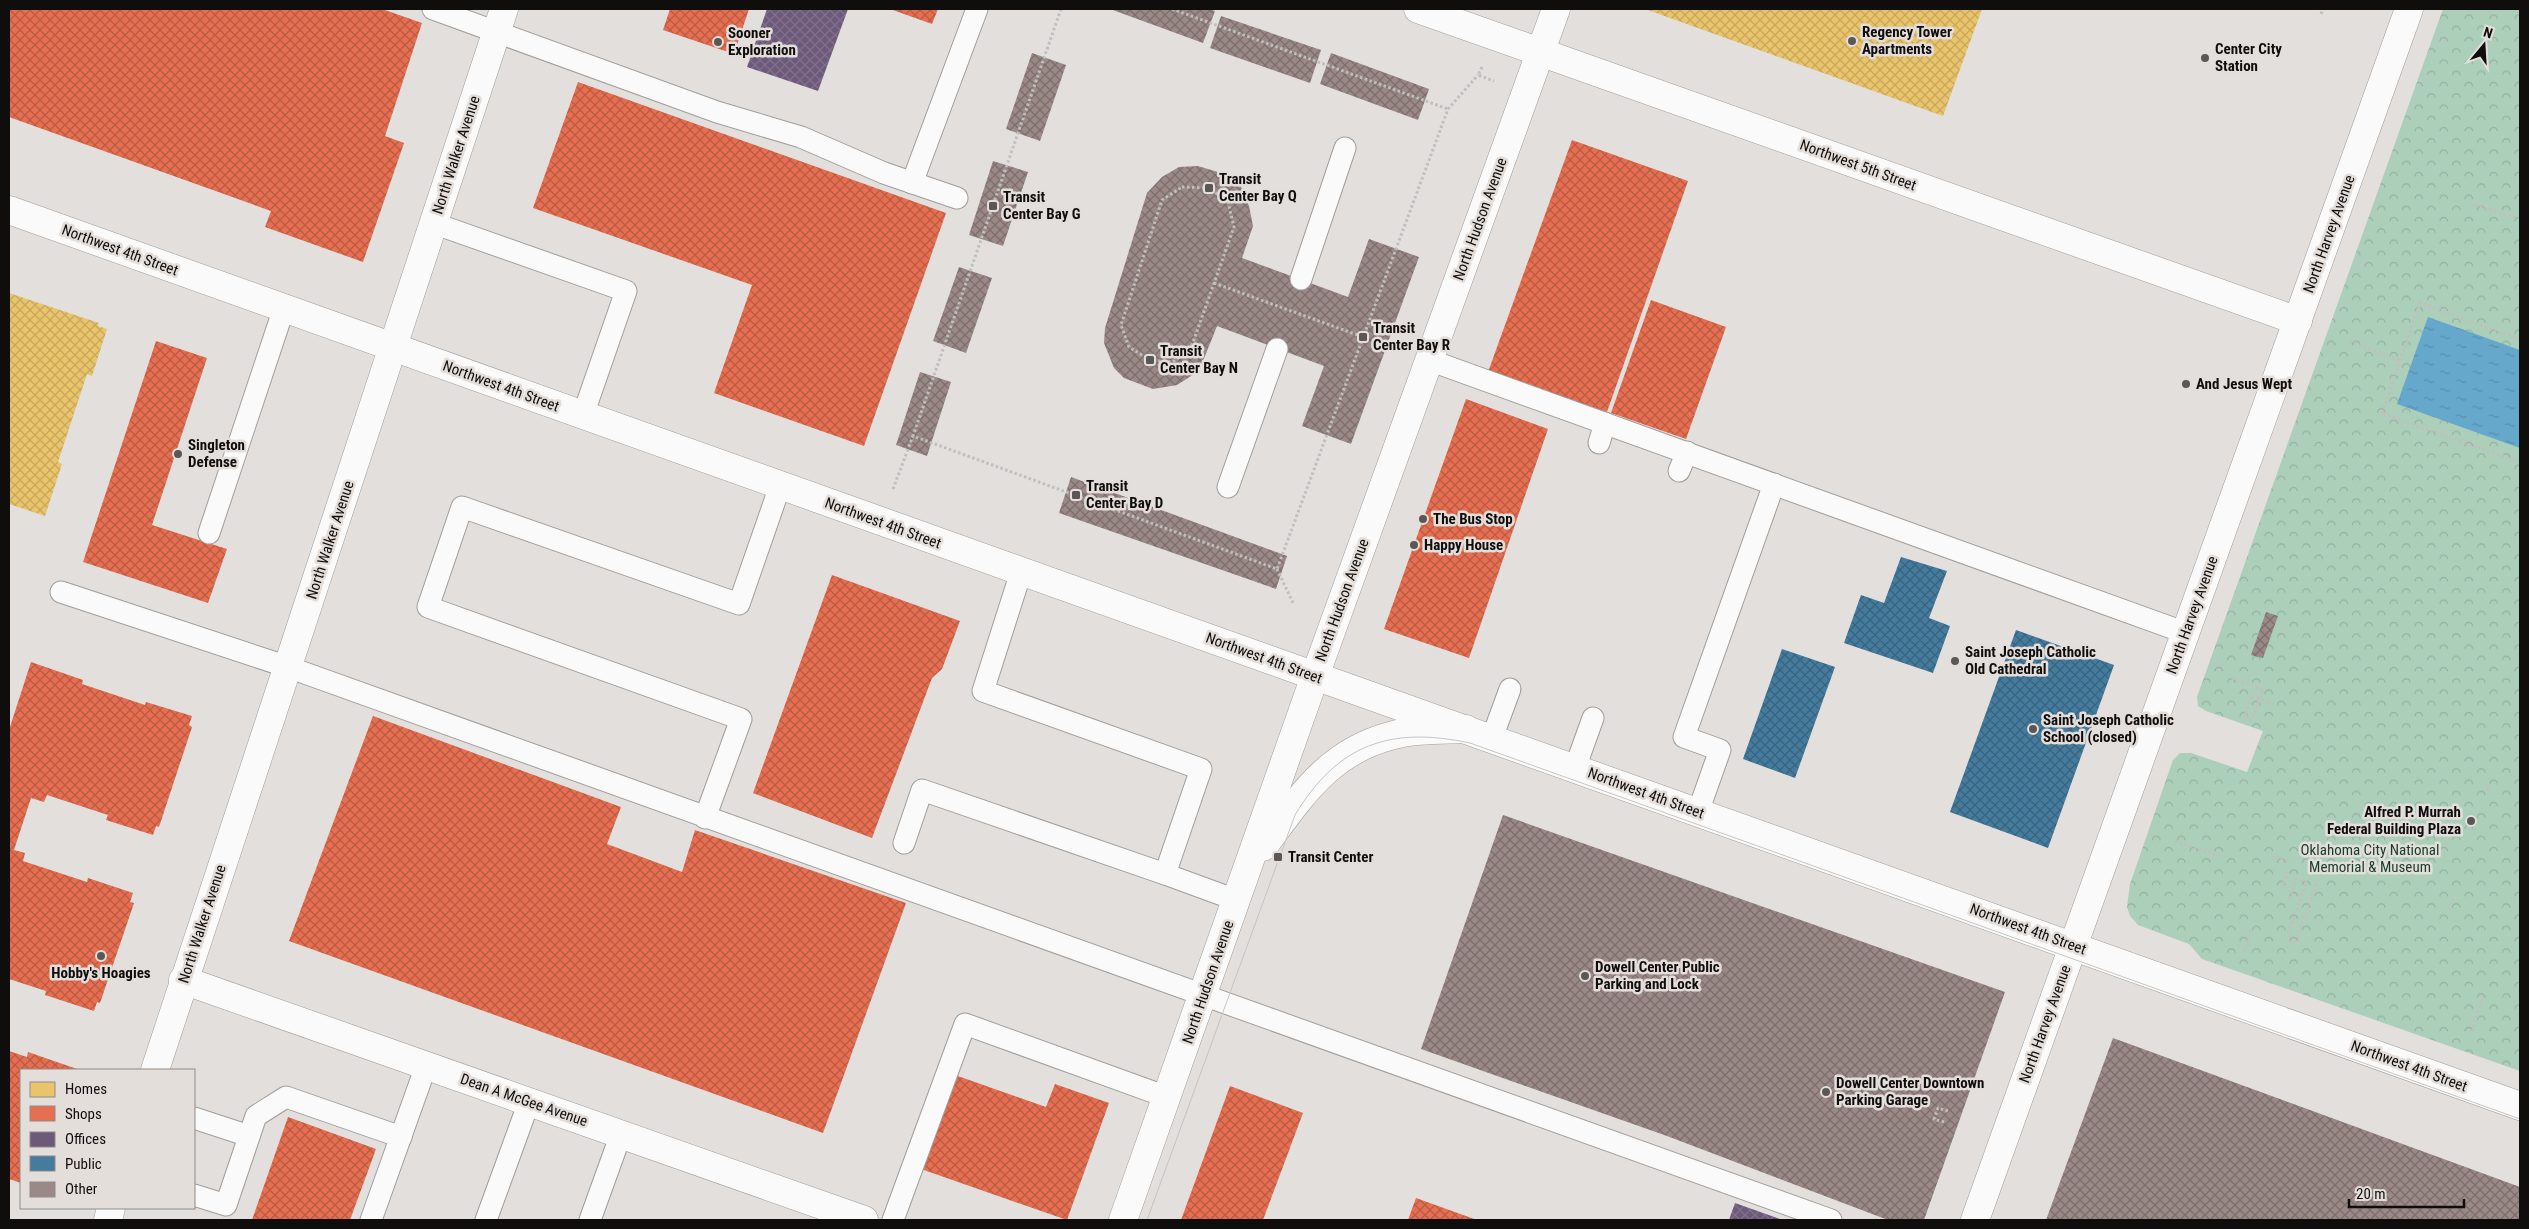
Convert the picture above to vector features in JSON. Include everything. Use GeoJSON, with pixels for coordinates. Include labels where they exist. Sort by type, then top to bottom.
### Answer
{"type":"FeatureCollection","features":[{"type":"Feature","properties":{"kind":"street","name":"Northwest 5th Street"},"geometry":{"type":"LineString","coordinates":[[1418,9],[2298,321]]}},
{"type":"Feature","properties":{"kind":"street","name":"North Hudson Avenue"},"geometry":{"type":"LineString","coordinates":[[1123,1220],[1315,676],[1556,9]]}},
{"type":"Feature","properties":{"kind":"street","name":"North Harvey Avenue"},"geometry":{"type":"LineString","coordinates":[[1975,1220],[2409,9]]}},
{"type":"Feature","properties":{"kind":"street","name":"North Walker Avenue"},"geometry":{"type":"LineString","coordinates":[[155,1069],[501,20]]}},
{"type":"Feature","properties":{"kind":"street","name":"Northwest 4th Street"},"geometry":{"type":"LineString","coordinates":[[9,210],[2520,1106]]}},
{"type":"Feature","properties":{"kind":"street"},"geometry":{"type":"LineString","coordinates":[[1247,868],[1306,790],[1326,768],[1345,754],[1391,735],[1466,729]]}},
{"type":"Feature","properties":{"kind":"street","name":"Dean A McGee Avenue"},"geometry":{"type":"LineString","coordinates":[[184,980],[864,1220]]}},
{"type":"Feature","properties":{"kind":"lane"},"geometry":{"type":"LineString","coordinates":[[433,9],[501,20],[717,112],[800,137],[912,183],[957,198]]}},
{"type":"Feature","properties":{"kind":"lane"},"geometry":{"type":"LineString","coordinates":[[912,183],[977,9]]}},
{"type":"Feature","properties":{"kind":"lane"},"geometry":{"type":"LineString","coordinates":[[1301,279],[1345,148]]}},
{"type":"Feature","properties":{"kind":"lane"},"geometry":{"type":"LineString","coordinates":[[433,223],[626,291],[584,416]]}},
{"type":"Feature","properties":{"kind":"lane"},"geometry":{"type":"LineString","coordinates":[[209,533],[284,308]]}},
{"type":"Feature","properties":{"kind":"lane"},"geometry":{"type":"LineString","coordinates":[[1228,487],[1276,348]]}},
{"type":"Feature","properties":{"kind":"lane"},"geometry":{"type":"LineString","coordinates":[[1429,360],[1602,433],[1683,462],[1774,484],[2186,633]]}},
{"type":"Feature","properties":{"kind":"lane"},"geometry":{"type":"LineString","coordinates":[[1698,812],[1720,750],[1684,737],[1774,484]]}},
{"type":"Feature","properties":{"kind":"lane"},"geometry":{"type":"LineString","coordinates":[[706,818],[741,719],[428,607],[462,507],[739,604],[780,486]]}},
{"type":"Feature","properties":{"kind":"lane"},"geometry":{"type":"LineString","coordinates":[[1021,572],[983,691],[1201,769],[1165,874]]}},
{"type":"Feature","properties":{"kind":"lane"},"geometry":{"type":"LineString","coordinates":[[62,592],[288,667],[1831,1220]]}},
{"type":"Feature","properties":{"kind":"lane"},"geometry":{"type":"LineString","coordinates":[[1492,738],[1510,689]]}},
{"type":"Feature","properties":{"kind":"lane"},"geometry":{"type":"LineString","coordinates":[[1576,768],[1593,718]]}},
{"type":"Feature","properties":{"kind":"lane"},"geometry":{"type":"LineString","coordinates":[[904,842],[922,790],[1236,900]]}},
{"type":"Feature","properties":{"kind":"lane"},"geometry":{"type":"LineString","coordinates":[[893,1220],[965,1024],[1167,1097]]}},
{"type":"Feature","properties":{"kind":"lane"},"geometry":{"type":"LineString","coordinates":[[371,1220],[426,1066]]}},
{"type":"Feature","properties":{"kind":"lane"},"geometry":{"type":"LineString","coordinates":[[195,1195],[226,1205],[256,1116],[286,1097],[401,1137]]}},
{"type":"Feature","properties":{"kind":"lane"},"geometry":{"type":"LineString","coordinates":[[486,1220],[529,1102]]}},
{"type":"Feature","properties":{"kind":"lane"},"geometry":{"type":"LineString","coordinates":[[195,1118],[249,1136]]}},
{"type":"Feature","properties":{"kind":"lane"},"geometry":{"type":"LineString","coordinates":[[590,1220],[621,1134]]}},
{"type":"Feature","properties":{"kind":"path"},"geometry":{"type":"LineString","coordinates":[[880,522],[913,436],[1061,9]]}},
{"type":"Feature","properties":{"kind":"path"},"geometry":{"type":"LineString","coordinates":[[1172,9],[1448,109]]}},
{"type":"Feature","properties":{"kind":"path"},"geometry":{"type":"LineString","coordinates":[[2321,14],[2323,9]]}},
{"type":"Feature","properties":{"kind":"path"},"geometry":{"type":"LineString","coordinates":[[1277,569],[1448,109],[1478,75]]}},
{"type":"Feature","properties":{"kind":"path"},"geometry":{"type":"LineString","coordinates":[[1182,187],[1208,188],[1228,202],[1234,227],[1214,284],[1191,348],[1173,362],[1150,360],[1129,347],[1122,325],[1162,200],[1182,187]]}},
{"type":"Feature","properties":{"kind":"path"},"geometry":{"type":"LineString","coordinates":[[2475,205],[2520,220]]}},
{"type":"Feature","properties":{"kind":"path"},"geometry":{"type":"LineString","coordinates":[[1214,284],[1363,336]]}},
{"type":"Feature","properties":{"kind":"path"},"geometry":{"type":"LineString","coordinates":[[2520,339],[2420,303],[2382,414],[2520,462]]}},
{"type":"Feature","properties":{"kind":"path"},"geometry":{"type":"LineString","coordinates":[[2350,341],[2400,361]]}},
{"type":"Feature","properties":{"kind":"path"},"geometry":{"type":"LineString","coordinates":[[913,436],[1277,569],[1294,605]]}},
{"type":"Feature","properties":{"kind":"path"},"geometry":{"type":"LineString","coordinates":[[2232,679],[2263,689],[2253,717],[2250,720],[2245,715],[2252,696],[2274,704]]}},
{"type":"Feature","properties":{"kind":"path"},"geometry":{"type":"LineString","coordinates":[[2487,791],[2490,784]]}},
{"type":"Feature","properties":{"kind":"path"},"geometry":{"type":"LineString","coordinates":[[2175,841],[2219,856]]}},
{"type":"Feature","properties":{"kind":"path"},"geometry":{"type":"LineString","coordinates":[[2271,855],[2288,860]]}},
{"type":"Feature","properties":{"kind":"path"},"geometry":{"type":"LineString","coordinates":[[2282,888],[2289,870]]}},
{"type":"Feature","properties":{"kind":"path"},"geometry":{"type":"LineString","coordinates":[[2289,899],[2296,879],[2307,882],[2288,932],[2290,942],[2296,940],[2318,881]]}},
{"type":"Feature","properties":{"kind":"path"},"geometry":{"type":"LineString","coordinates":[[2449,910],[2453,899]]}},
{"type":"Feature","properties":{"kind":"path"},"geometry":{"type":"LineString","coordinates":[[2244,952],[2251,931]]}},
{"type":"Feature","properties":{"kind":"path"},"geometry":{"type":"LineString","coordinates":[[2472,1032],[2484,996]]}},
{"type":"Feature","properties":{"kind":"path"},"geometry":{"type":"LineString","coordinates":[[1944,1122],[1934,1119],[1938,1108],[1948,1111]]}},
{"type":"Feature","properties":{"kind":"green space","name":"Oklahoma City National Memorial & Museum"},"geometry":{"type":"Polygon","coordinates":[[[2443,9],[2520,9],[2520,1071],[2202,959],[2189,944],[2138,925],[2130,916],[2127,907],[2130,884],[2173,760],[2180,753],[2191,753],[2247,772],[2263,731],[2206,711],[2198,706],[2197,697],[2443,9]]]}},
{"type":"Feature","properties":{"kind":"water"},"geometry":{"type":"Polygon","coordinates":[[[2428,317],[2520,350],[2520,448],[2397,404],[2428,317]]]}},
{"type":"Feature","properties":{"kind":"building: Homes","name":"Regency Tower Apartments"},"geometry":{"type":"Polygon","coordinates":[[[1645,9],[1982,9],[1943,116],[1645,9]]]}},
{"type":"Feature","properties":{"kind":"building: Homes"},"geometry":{"type":"Polygon","coordinates":[[[9,293],[99,323],[98,326],[107,329],[92,376],[87,374],[58,462],[62,464],[45,516],[9,504],[9,293]]]}},
{"type":"Feature","properties":{"kind":"building: Shops"},"geometry":{"type":"Polygon","coordinates":[[[9,9],[382,9],[422,23],[385,136],[404,143],[363,262],[265,227],[271,211],[9,117],[9,9]]]}},
{"type":"Feature","properties":{"kind":"building: Shops","name":"Sooner Exploration"},"geometry":{"type":"Polygon","coordinates":[[[670,9],[749,9],[734,54],[663,30],[670,9]]]}},
{"type":"Feature","properties":{"kind":"building: Shops"},"geometry":{"type":"Polygon","coordinates":[[[890,9],[938,9],[932,24],[890,9]]]}},
{"type":"Feature","properties":{"kind":"building: Shops"},"geometry":{"type":"Polygon","coordinates":[[[578,82],[946,213],[864,446],[714,393],[752,285],[533,208],[578,82]]]}},
{"type":"Feature","properties":{"kind":"building: Shops"},"geometry":{"type":"Polygon","coordinates":[[[1572,140],[1688,181],[1607,412],[1488,372],[1572,140]]]}},
{"type":"Feature","properties":{"kind":"building: Shops"},"geometry":{"type":"Polygon","coordinates":[[[1651,300],[1726,327],[1686,439],[1611,413],[1651,300]]]}},
{"type":"Feature","properties":{"kind":"building: Shops"},"geometry":{"type":"Polygon","coordinates":[[[156,341],[207,358],[152,525],[227,549],[208,603],[83,562],[156,341]]]}},
{"type":"Feature","properties":{"kind":"building: Shops"},"geometry":{"type":"Polygon","coordinates":[[[1466,399],[1548,429],[1469,658],[1384,629],[1466,399]]]}},
{"type":"Feature","properties":{"kind":"building: Shops"},"geometry":{"type":"Polygon","coordinates":[[[832,575],[960,621],[942,669],[932,678],[872,838],[753,793],[832,575]]]}},
{"type":"Feature","properties":{"kind":"building: Shops"},"geometry":{"type":"Polygon","coordinates":[[[31,662],[83,680],[82,684],[145,705],[146,702],[192,716],[189,725],[192,727],[159,827],[156,826],[153,835],[106,820],[108,815],[47,795],[44,802],[31,798],[14,850],[25,853],[23,861],[87,882],[88,878],[133,893],[130,902],[134,903],[100,1003],[97,1002],[94,1011],[45,995],[46,991],[9,979],[9,730],[31,662]]]}},
{"type":"Feature","properties":{"kind":"building: Shops"},"geometry":{"type":"Polygon","coordinates":[[[373,716],[621,807],[607,844],[682,872],[695,830],[906,903],[823,1133],[289,941],[373,716]]]}},
{"type":"Feature","properties":{"kind":"building: Shops"},"geometry":{"type":"Polygon","coordinates":[[[9,1051],[27,1057],[28,1052],[77,1069],[20,1069],[20,1183],[9,1179],[9,1051]]]}},
{"type":"Feature","properties":{"kind":"building: Shops"},"geometry":{"type":"Polygon","coordinates":[[[955,1075],[1046,1107],[1055,1084],[1109,1103],[1067,1220],[921,1169],[955,1075]]]}},
{"type":"Feature","properties":{"kind":"building: Shops"},"geometry":{"type":"Polygon","coordinates":[[[1230,1086],[1303,1113],[1263,1220],[1181,1220],[1230,1086]]]}},
{"type":"Feature","properties":{"kind":"building: Shops"},"geometry":{"type":"Polygon","coordinates":[[[288,1117],[376,1149],[350,1220],[252,1220],[288,1117]]]}},
{"type":"Feature","properties":{"kind":"building: Shops"},"geometry":{"type":"Polygon","coordinates":[[[1416,1198],[1477,1220],[1408,1220],[1416,1198]]]}},
{"type":"Feature","properties":{"kind":"building: Offices"},"geometry":{"type":"Polygon","coordinates":[[[767,9],[848,9],[818,91],[747,67],[767,9]]]}},
{"type":"Feature","properties":{"kind":"building: Offices"},"geometry":{"type":"Polygon","coordinates":[[[1735,1203],[1783,1220],[1729,1220],[1735,1203]]]}},
{"type":"Feature","properties":{"kind":"building: Public"},"geometry":{"type":"Polygon","coordinates":[[[1901,557],[1947,571],[1929,618],[1950,626],[1933,673],[1844,643],[1861,595],[1884,603],[1901,557]]]}},
{"type":"Feature","properties":{"kind":"building: Public"},"geometry":{"type":"Polygon","coordinates":[[[2016,630],[2114,665],[2048,848],[1950,812],[2016,630]]]}},
{"type":"Feature","properties":{"kind":"building: Public"},"geometry":{"type":"Polygon","coordinates":[[[1782,649],[1835,667],[1795,778],[1743,759],[1782,649]]]}},
{"type":"Feature","properties":{"kind":"building: Other"},"geometry":{"type":"Polygon","coordinates":[[[1110,9],[1209,9],[1215,11],[1203,43],[1110,9]]]}},
{"type":"Feature","properties":{"kind":"building: Other"},"geometry":{"type":"Polygon","coordinates":[[[1221,16],[1321,50],[1310,83],[1210,48],[1221,16]]]}},
{"type":"Feature","properties":{"kind":"building: Other"},"geometry":{"type":"Polygon","coordinates":[[[1032,53],[1066,65],[1040,141],[1006,129],[1032,53]]]}},
{"type":"Feature","properties":{"kind":"building: Other"},"geometry":{"type":"Polygon","coordinates":[[[1331,53],[1429,89],[1418,120],[1320,84],[1331,53]]]}},
{"type":"Feature","properties":{"kind":"building: Other"},"geometry":{"type":"Polygon","coordinates":[[[993,161],[1028,172],[1003,246],[969,235],[993,161]]]}},
{"type":"Feature","properties":{"kind":"building: Other"},"geometry":{"type":"Polygon","coordinates":[[[1198,166],[1231,176],[1241,187],[1249,206],[1253,226],[1242,258],[1348,297],[1369,239],[1419,257],[1351,444],[1302,426],[1324,366],[1217,326],[1199,371],[1177,385],[1153,389],[1124,378],[1114,368],[1104,343],[1105,328],[1147,193],[1162,177],[1179,167],[1198,166]]]}},
{"type":"Feature","properties":{"kind":"building: Other"},"geometry":{"type":"Polygon","coordinates":[[[959,267],[992,278],[966,353],[933,341],[959,267]]]}},
{"type":"Feature","properties":{"kind":"building: Other"},"geometry":{"type":"Polygon","coordinates":[[[920,372],[951,382],[927,456],[896,445],[920,372]]]}},
{"type":"Feature","properties":{"kind":"building: Other"},"geometry":{"type":"Polygon","coordinates":[[[1071,477],[1287,556],[1276,589],[1059,513],[1071,477]]]}},
{"type":"Feature","properties":{"kind":"building: Other"},"geometry":{"type":"Polygon","coordinates":[[[2266,612],[2278,616],[2263,658],[2251,655],[2266,612]]]}},
{"type":"Feature","properties":{"kind":"building: Other"},"geometry":{"type":"Polygon","coordinates":[[[1503,815],[2005,992],[1924,1220],[1888,1220],[1667,1136],[1421,1049],[1503,815]]]}},
{"type":"Feature","properties":{"kind":"building: Other"},"geometry":{"type":"Polygon","coordinates":[[[2113,1038],[2520,1187],[2520,1220],[2046,1220],[2113,1038]]]}},
{"type":"Feature","properties":{"kind":"tram line"},"geometry":{"type":"LineString","coordinates":[[1147,1220],[1295,815],[1329,771],[1348,757],[1369,746],[1391,740],[1415,737],[1441,738],[1470,743],[2520,1119]]}},
{"type":"Feature","properties":{"kind":"place","name":"Regency Tower Apartments"},"geometry":{"type":"Point","coordinates":[1852,41]}},
{"type":"Feature","properties":{"kind":"place","name":"Sooner Exploration"},"geometry":{"type":"Point","coordinates":[718,42]}},
{"type":"Feature","properties":{"kind":"place","name":"Center City Station"},"geometry":{"type":"Point","coordinates":[2205,58]}},
{"type":"Feature","properties":{"kind":"place","name":"Transit Center Bay Q"},"geometry":{"type":"Point","coordinates":[1209,188]}},
{"type":"Feature","properties":{"kind":"place","name":"Transit Center Bay G"},"geometry":{"type":"Point","coordinates":[993,206]}},
{"type":"Feature","properties":{"kind":"place","name":"Transit Center Bay R"},"geometry":{"type":"Point","coordinates":[1363,337]}},
{"type":"Feature","properties":{"kind":"place","name":"Transit Center Bay N"},"geometry":{"type":"Point","coordinates":[1150,360]}},
{"type":"Feature","properties":{"kind":"place","name":"And Jesus Wept"},"geometry":{"type":"Point","coordinates":[2186,384]}},
{"type":"Feature","properties":{"kind":"place","name":"Singleton Defense"},"geometry":{"type":"Point","coordinates":[178,454]}},
{"type":"Feature","properties":{"kind":"place","name":"Transit Center Bay D"},"geometry":{"type":"Point","coordinates":[1076,495]}},
{"type":"Feature","properties":{"kind":"place","name":"The Bus Stop"},"geometry":{"type":"Point","coordinates":[1423,519]}},
{"type":"Feature","properties":{"kind":"place","name":"Happy House"},"geometry":{"type":"Point","coordinates":[1414,545]}},
{"type":"Feature","properties":{"kind":"place","name":"Saint Joseph Catholic Old Cathedral"},"geometry":{"type":"Point","coordinates":[1955,661]}},
{"type":"Feature","properties":{"kind":"place","name":"Saint Joseph Catholic School (closed)"},"geometry":{"type":"Point","coordinates":[2033,729]}},
{"type":"Feature","properties":{"kind":"place","name":"Alfred P. Murrah Federal Building Plaza"},"geometry":{"type":"Point","coordinates":[2471,821]}},
{"type":"Feature","properties":{"kind":"place","name":"Transit Center"},"geometry":{"type":"Point","coordinates":[1278,857]}},
{"type":"Feature","properties":{"kind":"place","name":"Hobby's Hoagies"},"geometry":{"type":"Point","coordinates":[101,956]}},
{"type":"Feature","properties":{"kind":"place","name":"Dowell Center Public Parking and Lock"},"geometry":{"type":"Point","coordinates":[1585,976]}},
{"type":"Feature","properties":{"kind":"place","name":"Dowell Center Downtown Parking Garage"},"geometry":{"type":"Point","coordinates":[1826,1092]}}]}
